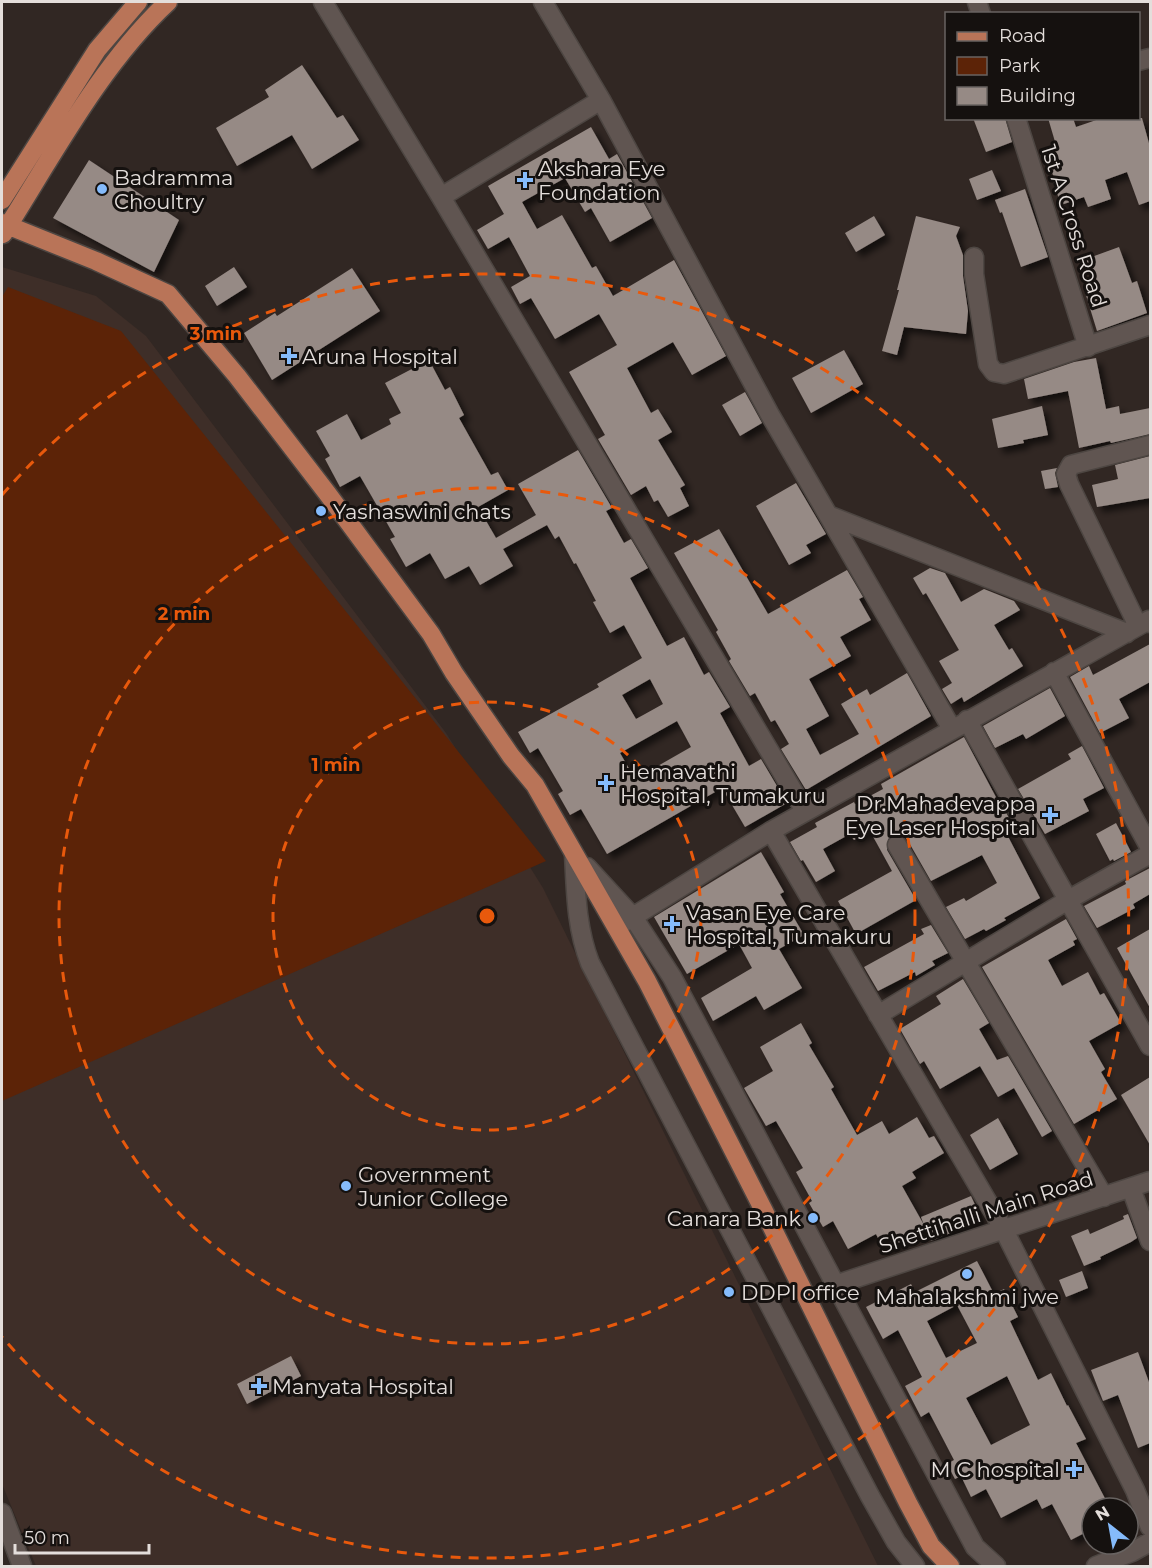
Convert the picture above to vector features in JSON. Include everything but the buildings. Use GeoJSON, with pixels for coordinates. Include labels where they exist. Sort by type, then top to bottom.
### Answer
{"type":"FeatureCollection","features":[{"type":"Feature","properties":{"kind":"main road"},"geometry":{"type":"LineString","coordinates":[[2,201],[97,50],[138,2]]}},
{"type":"Feature","properties":{"kind":"main road"},"geometry":{"type":"LineString","coordinates":[[168,2],[135,36],[100,82],[4,228],[96,261],[168,294],[258,403],[431,634],[454,673],[511,756],[535,785],[647,981],[908,1503],[932,1545],[950,1566]]}},
{"type":"Feature","properties":{"kind":"street"},"geometry":{"type":"LineString","coordinates":[[323,2],[805,811]]}},
{"type":"Feature","properties":{"kind":"street"},"geometry":{"type":"LineString","coordinates":[[543,2],[601,100],[769,413],[828,515],[1068,900],[1150,1046]]}},
{"type":"Feature","properties":{"kind":"street"},"geometry":{"type":"LineString","coordinates":[[441,197],[601,100]]}},
{"type":"Feature","properties":{"kind":"street","name":"1st A Cross Road"},"geometry":{"type":"LineString","coordinates":[[1017,120],[1088,347]]}},
{"type":"Feature","properties":{"kind":"street"},"geometry":{"type":"LineString","coordinates":[[974,257],[974,274],[988,364],[994,372],[1004,374],[1150,326]]}},
{"type":"Feature","properties":{"kind":"street"},"geometry":{"type":"LineString","coordinates":[[1138,628],[1066,474],[1071,465],[1150,445]]}},
{"type":"Feature","properties":{"kind":"street"},"geometry":{"type":"LineString","coordinates":[[828,515],[1138,628]]}},
{"type":"Feature","properties":{"kind":"street"},"geometry":{"type":"LineString","coordinates":[[616,927],[805,811],[959,724],[1138,628]]}},
{"type":"Feature","properties":{"kind":"street"},"geometry":{"type":"LineString","coordinates":[[1054,672],[1150,848]]}},
{"type":"Feature","properties":{"kind":"street"},"geometry":{"type":"LineString","coordinates":[[771,831],[1004,1230],[1135,1490],[1150,1527]]}},
{"type":"Feature","properties":{"kind":"street"},"geometry":{"type":"LineString","coordinates":[[897,845],[1104,1197]]}},
{"type":"Feature","properties":{"kind":"street"},"geometry":{"type":"LineString","coordinates":[[574,854],[633,917],[672,978],[975,1547],[996,1566]]}},
{"type":"Feature","properties":{"kind":"street"},"geometry":{"type":"LineString","coordinates":[[574,854],[578,921],[590,963],[870,1496],[896,1542],[915,1566]]}},
{"type":"Feature","properties":{"kind":"street"},"geometry":{"type":"LineString","coordinates":[[878,1016],[1068,900],[1150,854]]}},
{"type":"Feature","properties":{"kind":"street","name":"Shettihalli Main Road"},"geometry":{"type":"LineString","coordinates":[[835,1285],[1150,1181]]}},
{"type":"Feature","properties":{"kind":"street"},"geometry":{"type":"LineString","coordinates":[[1131,1188],[1150,1241]]}},
{"type":"Feature","properties":{"kind":"street"},"geometry":{"type":"LineString","coordinates":[[2,1514],[22,1566]]}},
{"type":"Feature","properties":{"kind":"street"},"geometry":{"type":"LineString","coordinates":[[1096,1566],[1132,1552],[1150,1542]]}},
{"type":"Feature","properties":{"kind":"shaded area","name":"Government Junior College"},"geometry":{"type":"Polygon","coordinates":[[[2,267],[96,296],[146,336],[446,733],[543,888],[878,1566],[36,1566],[2,1484],[2,267]]]}},
{"type":"Feature","properties":{"kind":"green space"},"geometry":{"type":"Polygon","coordinates":[[[8,287],[121,331],[546,861],[2,1101],[2,297],[8,287]]]}},
{"type":"Feature","properties":{"kind":"place","name":"Akshara Eye Foundation"},"geometry":{"type":"Point","coordinates":[525,180]}},
{"type":"Feature","properties":{"kind":"place","name":"Badramma Choultry"},"geometry":{"type":"Point","coordinates":[102,189]}},
{"type":"Feature","properties":{"kind":"place","name":"Aruna Hospital"},"geometry":{"type":"Point","coordinates":[289,356]}},
{"type":"Feature","properties":{"kind":"place","name":"Yashaswini chats"},"geometry":{"type":"Point","coordinates":[321,511]}},
{"type":"Feature","properties":{"kind":"place","name":"Hemavathi Hospital, Tumakuru"},"geometry":{"type":"Point","coordinates":[606,783]}},
{"type":"Feature","properties":{"kind":"place","name":"Dr.Mahadevappa Eye Laser Hospital"},"geometry":{"type":"Point","coordinates":[1050,815]}},
{"type":"Feature","properties":{"kind":"place","name":"Vasan Eye Care Hospital, Tumakuru"},"geometry":{"type":"Point","coordinates":[672,924]}},
{"type":"Feature","properties":{"kind":"place","name":"Government Junior College"},"geometry":{"type":"Point","coordinates":[346,1186]}},
{"type":"Feature","properties":{"kind":"place","name":"Canara Bank"},"geometry":{"type":"Point","coordinates":[813,1218]}},
{"type":"Feature","properties":{"kind":"place","name":"Mahalakshmi jwe"},"geometry":{"type":"Point","coordinates":[967,1274]}},
{"type":"Feature","properties":{"kind":"place","name":"DDPI office"},"geometry":{"type":"Point","coordinates":[729,1292]}},
{"type":"Feature","properties":{"kind":"place","name":"Manyata Hospital"},"geometry":{"type":"Point","coordinates":[259,1386]}},
{"type":"Feature","properties":{"kind":"place","name":"M C hospital"},"geometry":{"type":"Point","coordinates":[1074,1469]}}]}
